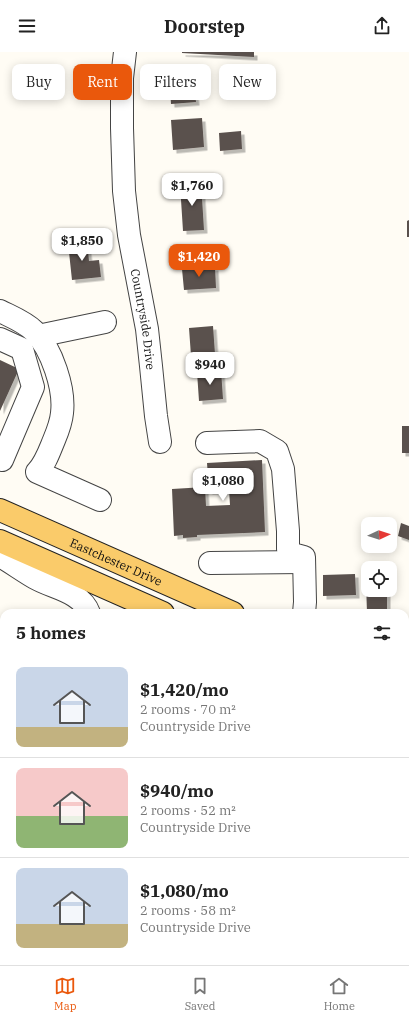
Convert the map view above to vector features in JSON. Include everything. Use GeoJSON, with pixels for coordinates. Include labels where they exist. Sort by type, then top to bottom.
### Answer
{"type":"FeatureCollection","features":[{"type":"Feature","properties":{"kind":"main road","name":"Eastchester Drive"},"geometry":{"type":"LineString","coordinates":[[0,510],[224,609]]}},
{"type":"Feature","properties":{"kind":"main road"},"geometry":{"type":"LineString","coordinates":[[0,541],[154,609]]}},
{"type":"Feature","properties":{"kind":"street","name":"Countryside Drive"},"geometry":{"type":"LineString","coordinates":[[125,52],[122,78],[124,191],[129,235],[147,329],[160,442]]}},
{"type":"Feature","properties":{"kind":"street"},"geometry":{"type":"LineString","coordinates":[[0,311],[24,323],[35,332],[43,342],[51,356],[61,389],[62,414],[59,426],[47,458],[42,468],[37,472],[100,500]]}},
{"type":"Feature","properties":{"kind":"street"},"geometry":{"type":"LineString","coordinates":[[38,336],[105,322]]}},
{"type":"Feature","properties":{"kind":"street"},"geometry":{"type":"LineString","coordinates":[[0,339],[22,349],[33,386],[2,460],[0,459]]}},
{"type":"Feature","properties":{"kind":"street"},"geometry":{"type":"LineString","coordinates":[[207,443],[260,441],[277,451],[283,469],[288,549],[294,554],[304,557],[304,609]]}},
{"type":"Feature","properties":{"kind":"street"},"geometry":{"type":"LineString","coordinates":[[0,556],[36,579],[79,599],[87,609]]}},
{"type":"Feature","properties":{"kind":"street"},"geometry":{"type":"LineString","coordinates":[[210,563],[304,562]]}},
{"type":"Feature","properties":{"kind":"building"},"geometry":{"type":"Polygon","coordinates":[[[254,52],[254,57],[182,53],[254,52]]]}},
{"type":"Feature","properties":{"kind":"building"},"geometry":{"type":"Polygon","coordinates":[[[171,100],[196,100],[196,102],[171,104],[171,100]]]}},
{"type":"Feature","properties":{"kind":"building"},"geometry":{"type":"Polygon","coordinates":[[[202,118],[204,147],[173,150],[171,120],[202,118]]]}},
{"type":"Feature","properties":{"kind":"building"},"geometry":{"type":"Polygon","coordinates":[[[241,131],[242,149],[220,151],[219,133],[241,131]]]}},
{"type":"Feature","properties":{"kind":"building"},"geometry":{"type":"Polygon","coordinates":[[[201,182],[204,230],[183,231],[180,184],[201,182]]]}},
{"type":"Feature","properties":{"kind":"building"},"geometry":{"type":"Polygon","coordinates":[[[409,220],[409,237],[407,237],[407,221],[409,220]]]}},
{"type":"Feature","properties":{"kind":"building"},"geometry":{"type":"Polygon","coordinates":[[[87,240],[89,261],[99,260],[101,277],[72,280],[68,243],[87,240]]]}},
{"type":"Feature","properties":{"kind":"building"},"geometry":{"type":"Polygon","coordinates":[[[215,267],[216,288],[184,290],[182,269],[215,267]]]}},
{"type":"Feature","properties":{"kind":"building"},"geometry":{"type":"Polygon","coordinates":[[[213,326],[215,354],[191,356],[189,328],[213,326]]]}},
{"type":"Feature","properties":{"kind":"building"},"geometry":{"type":"Polygon","coordinates":[[[0,360],[19,369],[0,411],[0,360]]]}},
{"type":"Feature","properties":{"kind":"building"},"geometry":{"type":"Polygon","coordinates":[[[221,370],[223,399],[199,401],[197,372],[221,370]]]}},
{"type":"Feature","properties":{"kind":"building"},"geometry":{"type":"Polygon","coordinates":[[[402,426],[409,426],[409,453],[402,453],[402,426]]]}},
{"type":"Feature","properties":{"kind":"building"},"geometry":{"type":"Polygon","coordinates":[[[262,460],[265,532],[197,535],[197,537],[183,538],[183,535],[174,536],[172,489],[205,487],[206,506],[230,505],[229,490],[209,491],[207,463],[262,460]]]}},
{"type":"Feature","properties":{"kind":"building"},"geometry":{"type":"Polygon","coordinates":[[[401,523],[409,526],[409,540],[398,536],[401,523]]]}},
{"type":"Feature","properties":{"kind":"building"},"geometry":{"type":"Polygon","coordinates":[[[355,574],[356,595],[323,596],[323,575],[355,574]]]}},
{"type":"Feature","properties":{"kind":"building"},"geometry":{"type":"Polygon","coordinates":[[[366,597],[387,597],[387,609],[367,609],[366,597]]]}}]}
